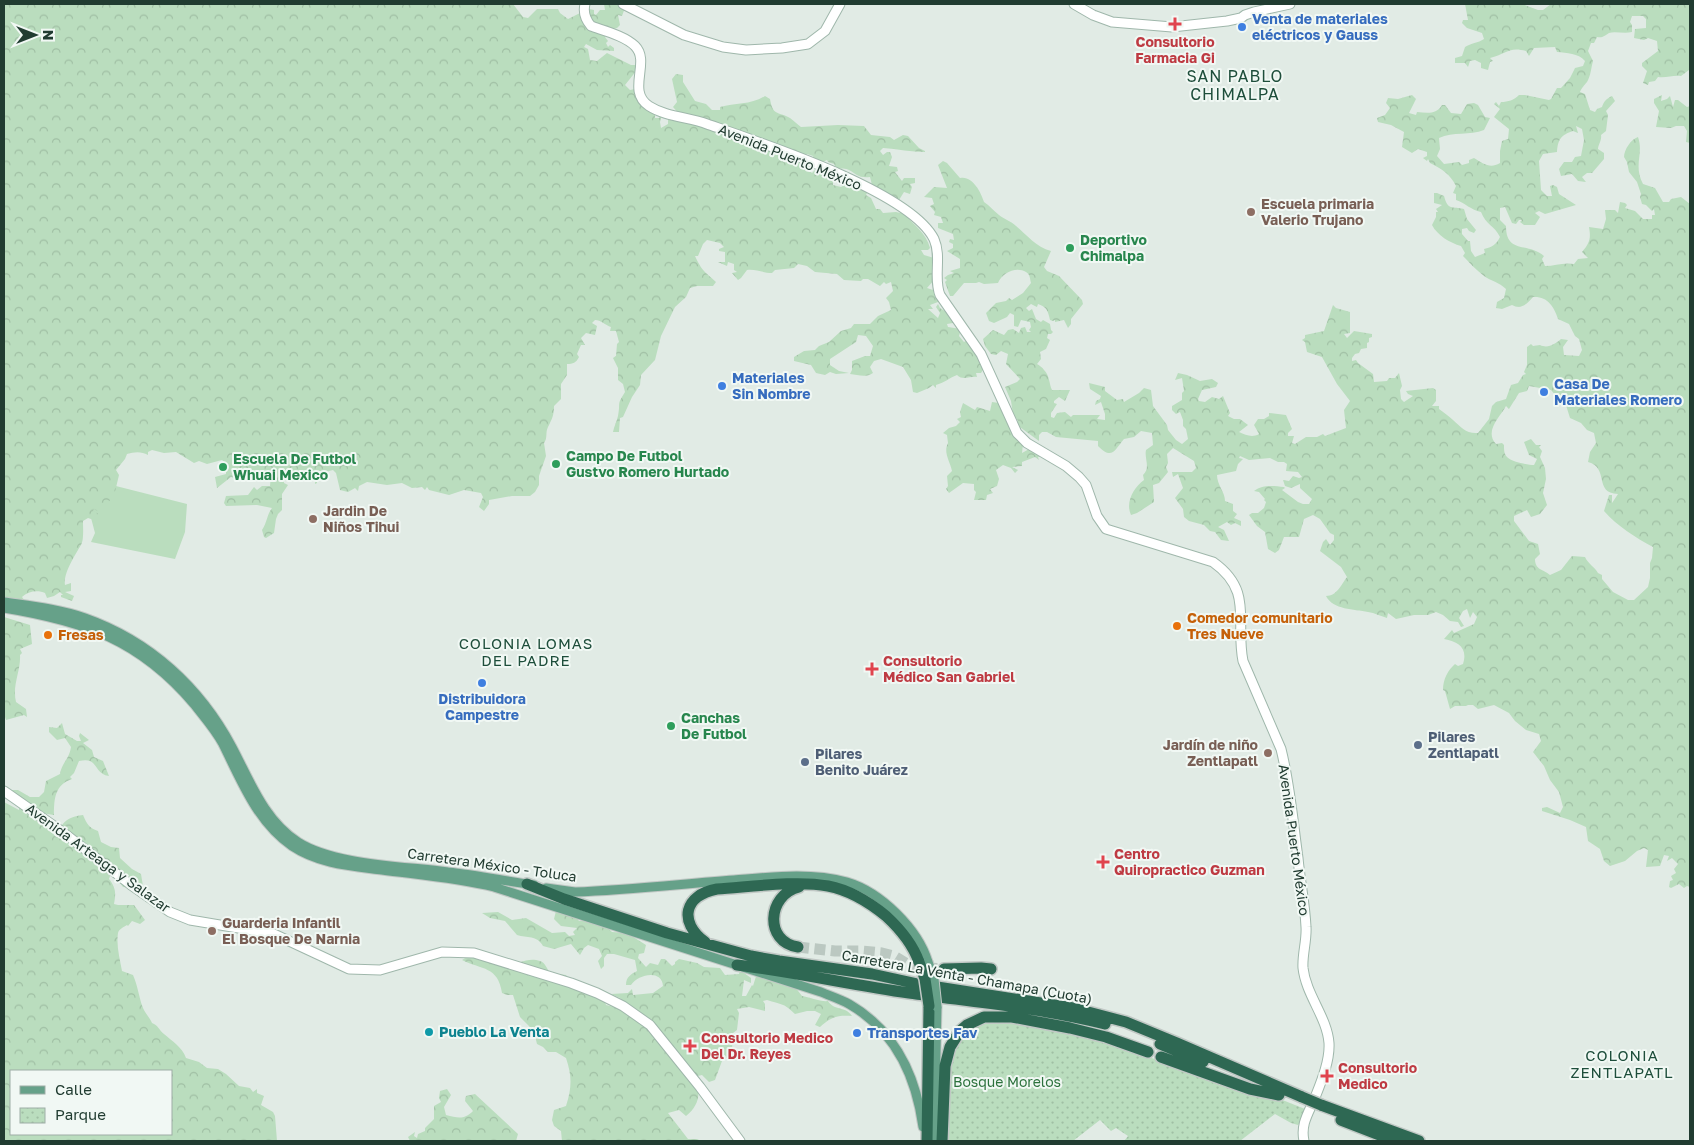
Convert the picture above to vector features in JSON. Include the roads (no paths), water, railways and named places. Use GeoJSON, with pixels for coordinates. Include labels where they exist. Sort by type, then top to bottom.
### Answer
{"type":"FeatureCollection","features":[{"type":"Feature","properties":{"kind":"highway","name":"Carretera La Venta - Chamapa (Cuota)"},"geometry":{"type":"LineString","coordinates":[[527,884],[564,899],[710,946],[779,961],[872,974],[918,984],[1073,1008],[1126,1022],[1301,1101],[1419,1141]]}},
{"type":"Feature","properties":{"kind":"highway"},"geometry":{"type":"LineString","coordinates":[[710,946],[696,936],[689,925],[690,905],[695,898],[704,892],[716,889],[808,884],[828,886],[846,891],[875,907],[893,922],[917,956],[924,962],[925,980],[933,1006],[926,1141]]}},
{"type":"Feature","properties":{"kind":"highway"},"geometry":{"type":"LineString","coordinates":[[798,947],[784,942],[777,934],[774,911],[778,900],[786,892],[795,887],[808,884]]}},
{"type":"Feature","properties":{"kind":"highway","name":"Carretera La Venta - Chamapa (Cuota)"},"geometry":{"type":"LineString","coordinates":[[737,965],[1055,1014],[1103,1024],[1164,1045],[1279,1095],[1301,1101]]}},
{"type":"Feature","properties":{"kind":"highway"},"geometry":{"type":"LineString","coordinates":[[944,969],[991,969]]}},
{"type":"Feature","properties":{"kind":"highway"},"geometry":{"type":"LineString","coordinates":[[942,1141],[945,1066],[950,1047],[960,1031],[967,1025],[984,1017],[1012,1017],[1070,1028],[1106,1037],[1148,1052]]}},
{"type":"Feature","properties":{"kind":"highway"},"geometry":{"type":"LineString","coordinates":[[1161,1057],[1250,1089],[1279,1095]]}},
{"type":"Feature","properties":{"kind":"highway","name":"Carretera La Venta - Chamapa (Cuota)"},"geometry":{"type":"LineString","coordinates":[[1320,1108],[1395,1141]]}},
{"type":"Feature","properties":{"kind":"main road","name":"Avenida Puerto México"},"geometry":{"type":"LineString","coordinates":[[585,4],[584,12],[587,22],[591,26],[629,41],[638,49],[641,63],[639,76],[640,93],[645,103],[650,107],[705,123],[854,181],[887,198],[922,222],[934,241],[937,252],[939,292],[981,354],[1004,408],[1022,440],[1066,466],[1079,477],[1086,485],[1097,516],[1106,529],[1214,562],[1222,568],[1234,583],[1241,603],[1240,647],[1243,661],[1281,749],[1285,764],[1306,926],[1303,967],[1305,980],[1328,1034],[1327,1063],[1316,1096],[1303,1122],[1304,1137]]}},
{"type":"Feature","properties":{"kind":"main road"},"geometry":{"type":"LineString","coordinates":[[623,4],[684,35],[723,47],[746,50],[808,44],[825,31],[840,4]]}},
{"type":"Feature","properties":{"kind":"main road"},"geometry":{"type":"LineString","coordinates":[[1074,4],[1093,15],[1112,22],[1172,27],[1227,21],[1241,18],[1254,12],[1290,4]]}},
{"type":"Feature","properties":{"kind":"main road","name":"Carretera México - Toluca"},"geometry":{"type":"LineString","coordinates":[[4,602],[56,610],[96,623],[136,643],[176,672],[199,696],[218,723],[258,797],[273,820],[288,835],[307,847],[344,859],[456,873],[575,892],[760,878],[800,876],[828,878],[849,883],[881,900],[915,934],[925,952],[924,962]]}},
{"type":"Feature","properties":{"kind":"main road","name":"Carretera México - Toluca"},"geometry":{"type":"LineString","coordinates":[[4,608],[40,614],[86,626],[112,637],[157,666],[172,680],[214,729],[253,804],[267,823],[281,838],[301,852],[326,862],[340,865],[470,881],[494,887],[821,992],[848,1004],[872,1020],[903,1057],[913,1081],[922,1114],[926,1141]]}},
{"type":"Feature","properties":{"kind":"main road","name":"Avenida Arteaga y Salazar"},"geometry":{"type":"LineString","coordinates":[[4,791],[64,833],[131,885],[170,912],[190,920],[274,934],[349,969],[380,970],[442,952],[474,953],[572,983],[597,993],[623,1006],[650,1025],[740,1141]]}},
{"type":"Feature","properties":{"kind":"main road"},"geometry":{"type":"LineString","coordinates":[[933,1006],[934,1141]]}},
{"type":"Feature","properties":{"kind":"tunnel"},"geometry":{"type":"LineString","coordinates":[[798,947],[882,953],[894,956],[912,967],[944,969]]}},
{"type":"Feature","properties":{"kind":"place","name":"Consultorio Farmacia Gi"},"geometry":{"type":"Point","coordinates":[1175,24]}},
{"type":"Feature","properties":{"kind":"place","name":"Venta de materiales eléctricos y Gauss"},"geometry":{"type":"Point","coordinates":[1242,27]}},
{"type":"Feature","properties":{"kind":"place","name":"Escuela primaria Valerio Trujano"},"geometry":{"type":"Point","coordinates":[1251,212]}},
{"type":"Feature","properties":{"kind":"place","name":"Deportivo Chimalpa"},"geometry":{"type":"Point","coordinates":[1070,248]}},
{"type":"Feature","properties":{"kind":"place","name":"Materiales Sin Nombre"},"geometry":{"type":"Point","coordinates":[722,386]}},
{"type":"Feature","properties":{"kind":"place","name":"Casa De Materiales Romero"},"geometry":{"type":"Point","coordinates":[1544,392]}},
{"type":"Feature","properties":{"kind":"place","name":"Campo De Futbol Gustvo Romero Hurtado"},"geometry":{"type":"Point","coordinates":[556,464]}},
{"type":"Feature","properties":{"kind":"place","name":"Escuela De Futbol Whuai Mexico"},"geometry":{"type":"Point","coordinates":[223,467]}},
{"type":"Feature","properties":{"kind":"place","name":"Jardin De Niños Tihui"},"geometry":{"type":"Point","coordinates":[313,519]}},
{"type":"Feature","properties":{"kind":"place","name":"Comedor comunitario Tres Nueve"},"geometry":{"type":"Point","coordinates":[1177,626]}},
{"type":"Feature","properties":{"kind":"place","name":"Fresas"},"geometry":{"type":"Point","coordinates":[48,635]}},
{"type":"Feature","properties":{"kind":"place","name":"Consultorio Médico San Gabriel"},"geometry":{"type":"Point","coordinates":[872,669]}},
{"type":"Feature","properties":{"kind":"place","name":"Distribuidora Campestre"},"geometry":{"type":"Point","coordinates":[482,683]}},
{"type":"Feature","properties":{"kind":"place","name":"Canchas De Futbol"},"geometry":{"type":"Point","coordinates":[671,726]}},
{"type":"Feature","properties":{"kind":"place","name":"Pilares Zentlapatl"},"geometry":{"type":"Point","coordinates":[1418,745]}},
{"type":"Feature","properties":{"kind":"place","name":"Jardín de niño Zentlapatl"},"geometry":{"type":"Point","coordinates":[1268,753]}},
{"type":"Feature","properties":{"kind":"place","name":"Pilares Benito Juárez"},"geometry":{"type":"Point","coordinates":[805,762]}},
{"type":"Feature","properties":{"kind":"place","name":"Centro Quiropractico Guzman"},"geometry":{"type":"Point","coordinates":[1103,862]}},
{"type":"Feature","properties":{"kind":"place","name":"Guarderia Infantil El Bosque De Narnia"},"geometry":{"type":"Point","coordinates":[212,931]}},
{"type":"Feature","properties":{"kind":"place","name":"Pueblo La Venta"},"geometry":{"type":"Point","coordinates":[429,1032]}},
{"type":"Feature","properties":{"kind":"place","name":"Transportes Fav"},"geometry":{"type":"Point","coordinates":[857,1033]}},
{"type":"Feature","properties":{"kind":"place","name":"Consultorio Medico Del Dr. Reyes"},"geometry":{"type":"Point","coordinates":[690,1046]}},
{"type":"Feature","properties":{"kind":"place","name":"Consultorio Medico"},"geometry":{"type":"Point","coordinates":[1327,1076]}},
{"type":"Feature","properties":{"kind":"district","name":"SAN PABLO CHIMALPA"},"geometry":{"type":"Point","coordinates":[1235,85]}},
{"type":"Feature","properties":{"kind":"district","name":"COLONIA LOMAS DEL PADRE"},"geometry":{"type":"Point","coordinates":[526,652]}},
{"type":"Feature","properties":{"kind":"district","name":"COLONIA ZENTLAPATL"},"geometry":{"type":"Point","coordinates":[1622,1064]}},
{"type":"Feature","properties":{"kind":"park label","name":"Bosque Morelos"},"geometry":{"type":"Point","coordinates":[1007,1082]}}]}
